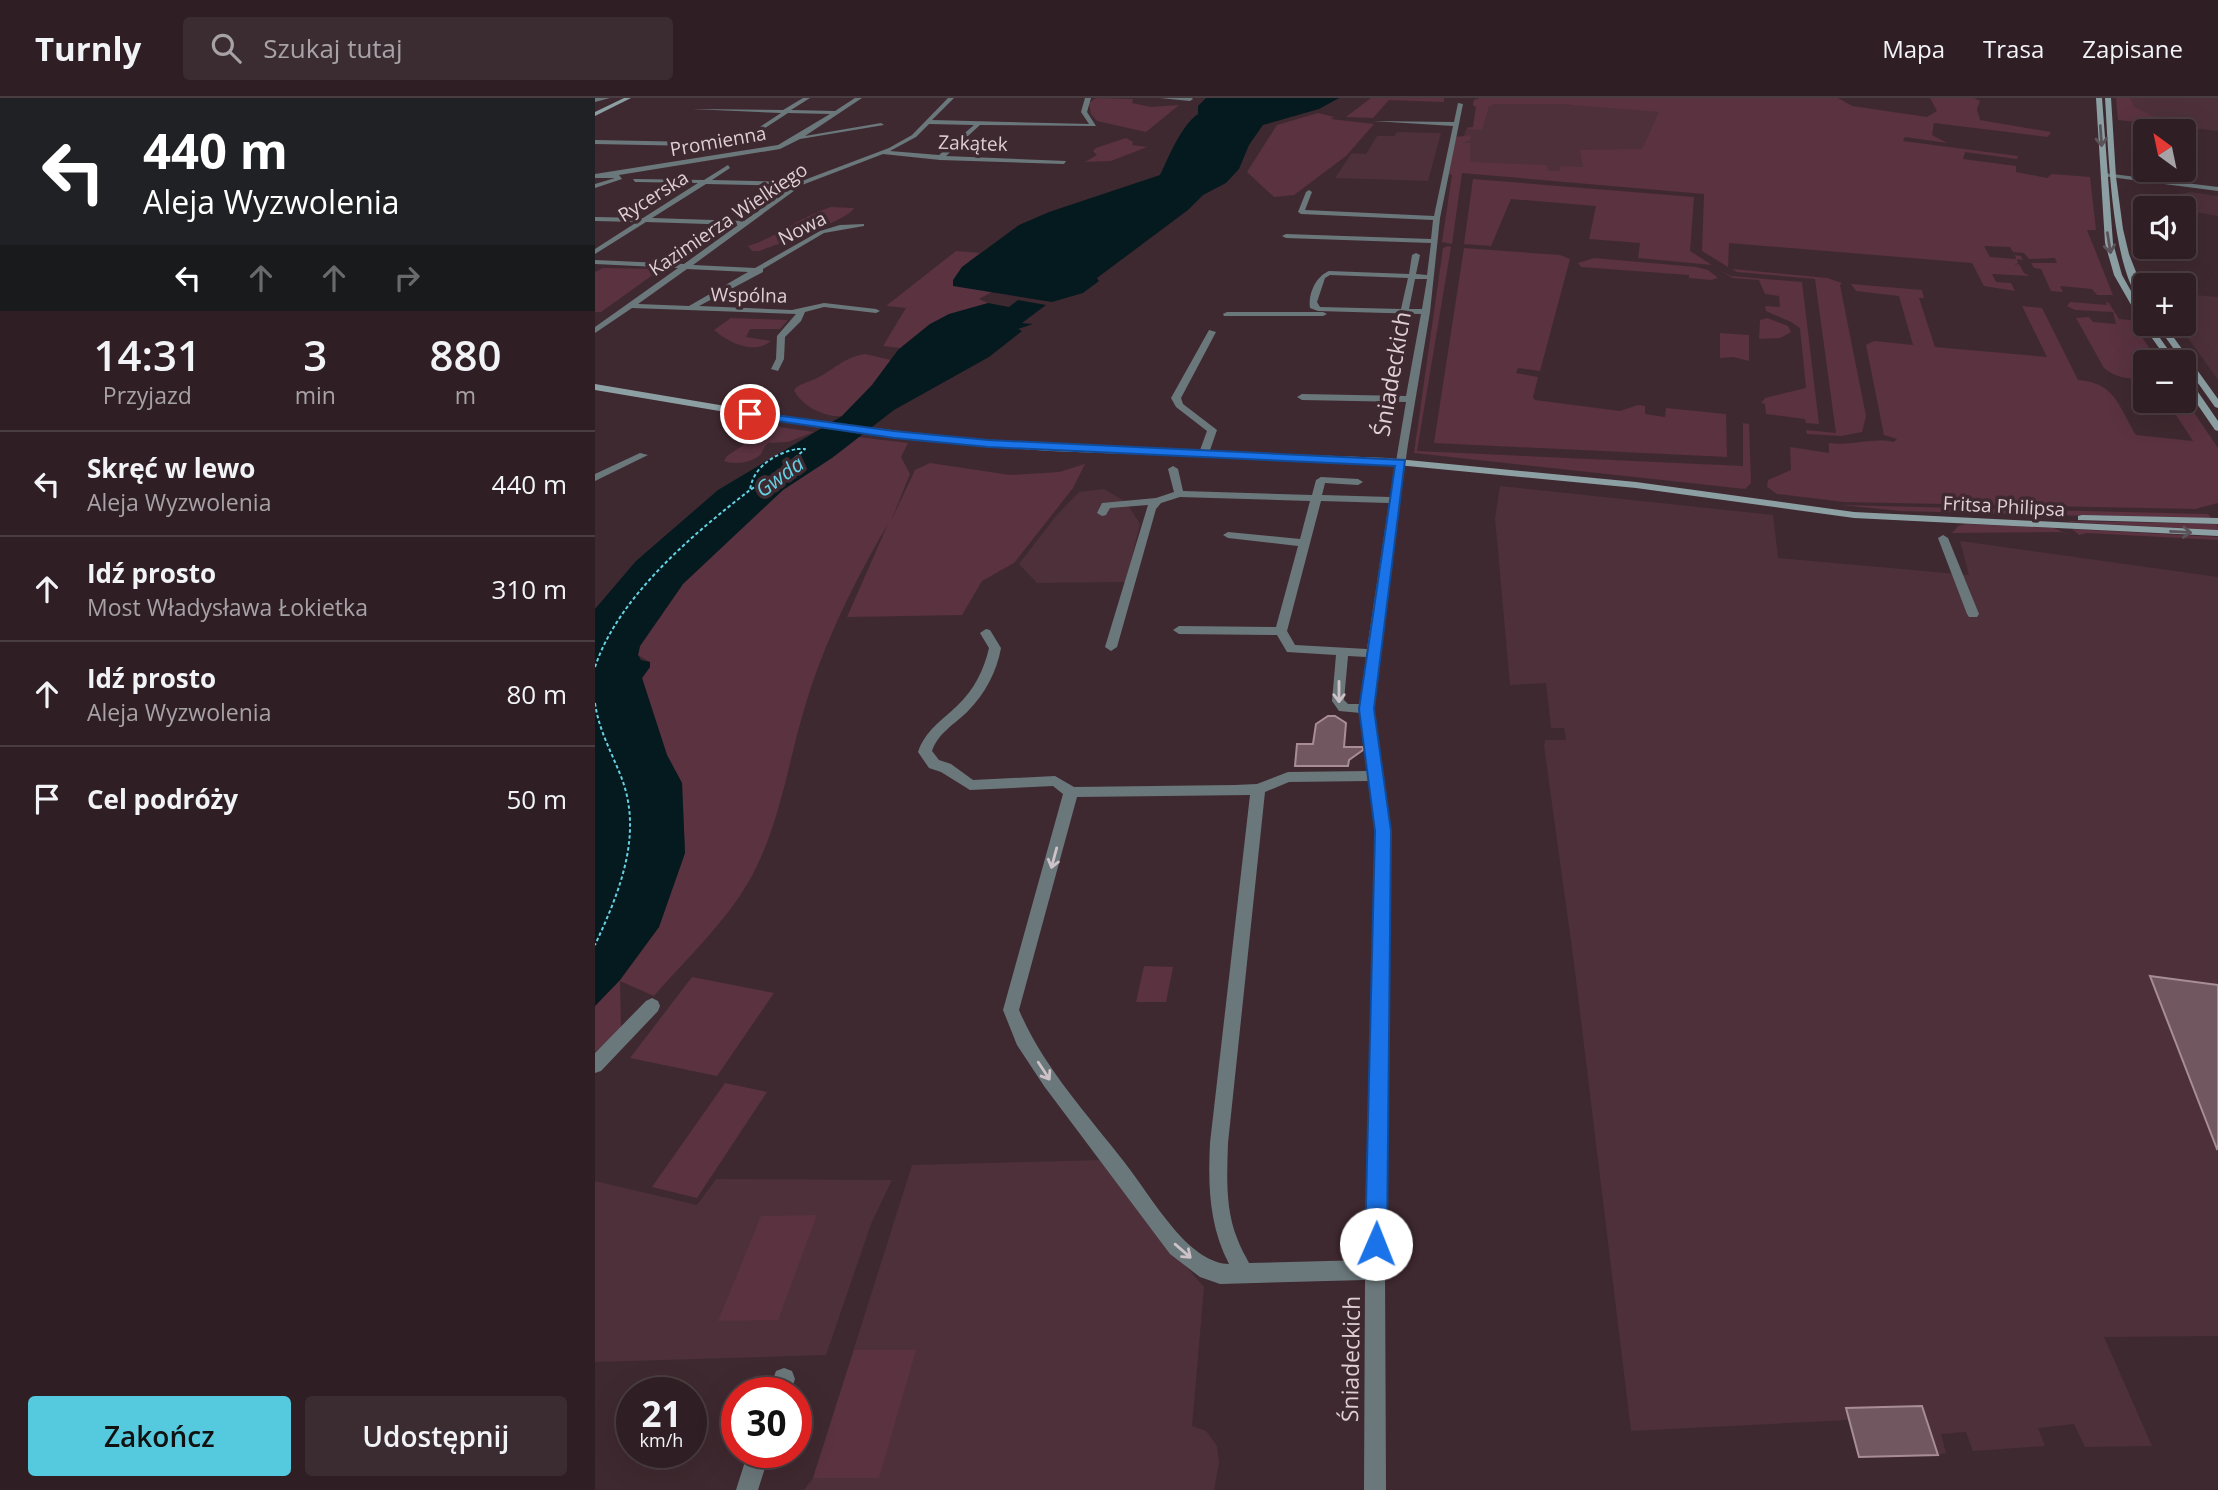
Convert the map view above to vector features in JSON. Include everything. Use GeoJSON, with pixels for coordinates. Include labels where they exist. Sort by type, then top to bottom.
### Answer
{"type":"FeatureCollection","features":[{"type":"Feature","properties":{"kind":"main road"},"geometry":{"type":"LineString","coordinates":[[595,114],[628,98]]}},
{"type":"Feature","properties":{"kind":"main road"},"geometry":{"type":"LineString","coordinates":[[2099,98],[2108,234],[2112,257],[2133,302]]}},
{"type":"Feature","properties":{"kind":"main road"},"geometry":{"type":"LineString","coordinates":[[2108,98],[2123,252],[2133,275]]}},
{"type":"Feature","properties":{"kind":"main road"},"geometry":{"type":"LineString","coordinates":[[2169,336],[2218,405]]}},
{"type":"Feature","properties":{"kind":"main road","name":"Fritsa Philipsa"},"geometry":{"type":"LineString","coordinates":[[595,387],[815,424],[924,438],[1050,448],[1401,463],[1612,482],[1876,517],[2218,533]]}},
{"type":"Feature","properties":{"kind":"main road"},"geometry":{"type":"LineString","coordinates":[[2196,396],[2218,428]]}},
{"type":"Feature","properties":{"kind":"main road","name":"Fritsa Philipsa"},"geometry":{"type":"LineString","coordinates":[[1790,505],[1900,513],[2218,522]]}},
{"type":"Feature","properties":{"kind":"street"},"geometry":{"type":"LineString","coordinates":[[595,100],[607,98]]}},
{"type":"Feature","properties":{"kind":"street"},"geometry":{"type":"LineString","coordinates":[[595,142],[681,145],[734,137],[758,131],[807,98]]}},
{"type":"Feature","properties":{"kind":"street","name":"Promienna"},"geometry":{"type":"LineString","coordinates":[[616,177],[772,149],[797,138],[859,98]]}},
{"type":"Feature","properties":{"kind":"street","name":"Kazimierza Wielkiego"},"geometry":{"type":"LineString","coordinates":[[595,331],[800,184],[882,152],[914,136],[951,98]]}},
{"type":"Feature","properties":{"kind":"street"},"geometry":{"type":"LineString","coordinates":[[929,122],[1093,126],[1084,112],[1088,98]]}},
{"type":"Feature","properties":{"kind":"street"},"geometry":{"type":"LineString","coordinates":[[1163,98],[1190,99]]}},
{"type":"Feature","properties":{"kind":"street"},"geometry":{"type":"LineString","coordinates":[[1455,98],[1460,104],[1471,98]]}},
{"type":"Feature","properties":{"kind":"street","name":"Śniadeckich"},"geometry":{"type":"LineString","coordinates":[[1375,1490],[1375,1270],[1383,848],[1382,812],[1366,709],[1431,277],[1437,218],[1460,104]]}},
{"type":"Feature","properties":{"kind":"street"},"geometry":{"type":"LineString","coordinates":[[695,109],[837,113]]}},
{"type":"Feature","properties":{"kind":"street"},"geometry":{"type":"LineString","coordinates":[[1375,121],[1456,124]]}},
{"type":"Feature","properties":{"kind":"street"},"geometry":{"type":"LineString","coordinates":[[940,158],[978,124]]}},
{"type":"Feature","properties":{"kind":"street"},"geometry":{"type":"LineString","coordinates":[[797,138],[881,125]]}},
{"type":"Feature","properties":{"kind":"street"},"geometry":{"type":"LineString","coordinates":[[595,151],[613,142]]}},
{"type":"Feature","properties":{"kind":"street","name":"Zakątek"},"geometry":{"type":"LineString","coordinates":[[882,152],[940,158],[1064,162]]}},
{"type":"Feature","properties":{"kind":"street","name":"Rycerska"},"geometry":{"type":"LineString","coordinates":[[595,252],[732,165],[740,158],[738,155]]}},
{"type":"Feature","properties":{"kind":"street"},"geometry":{"type":"LineString","coordinates":[[2104,175],[2218,189]]}},
{"type":"Feature","properties":{"kind":"street"},"geometry":{"type":"LineString","coordinates":[[595,176],[616,177]]}},
{"type":"Feature","properties":{"kind":"street"},"geometry":{"type":"LineString","coordinates":[[596,186],[616,177]]}},
{"type":"Feature","properties":{"kind":"street"},"geometry":{"type":"LineString","coordinates":[[635,180],[800,184]]}},
{"type":"Feature","properties":{"kind":"street"},"geometry":{"type":"LineString","coordinates":[[1309,192],[1301,212],[1437,218]]}},
{"type":"Feature","properties":{"kind":"street"},"geometry":{"type":"LineString","coordinates":[[595,219],[744,223]]}},
{"type":"Feature","properties":{"kind":"street","name":"Nowa"},"geometry":{"type":"LineString","coordinates":[[688,310],[823,232],[840,226],[862,225]]}},
{"type":"Feature","properties":{"kind":"street"},"geometry":{"type":"LineString","coordinates":[[1286,236],[1435,241]]}},
{"type":"Feature","properties":{"kind":"street"},"geometry":{"type":"LineString","coordinates":[[1405,311],[1416,254]]}},
{"type":"Feature","properties":{"kind":"street","name":"Nowa"},"geometry":{"type":"LineString","coordinates":[[595,262],[760,270]]}},
{"type":"Feature","properties":{"kind":"street"},"geometry":{"type":"LineString","coordinates":[[1425,316],[1405,311],[1318,309],[1313,306],[1313,302],[1322,277],[1327,273],[1431,277]]}},
{"type":"Feature","properties":{"kind":"street"},"geometry":{"type":"LineString","coordinates":[[801,311],[824,305],[876,311]]}},
{"type":"Feature","properties":{"kind":"street","name":"Wspólna"},"geometry":{"type":"LineString","coordinates":[[629,306],[688,310],[801,311],[798,319],[781,336],[780,359],[775,369]]}},
{"type":"Feature","properties":{"kind":"street"},"geometry":{"type":"LineString","coordinates":[[1227,314],[1425,316]]}},
{"type":"Feature","properties":{"kind":"street"},"geometry":{"type":"LineString","coordinates":[[1204,453],[1212,430],[1179,405],[1175,398],[1212,332]]}},
{"type":"Feature","properties":{"kind":"street"},"geometry":{"type":"LineString","coordinates":[[1302,397],[1411,399]]}},
{"type":"Feature","properties":{"kind":"street"},"geometry":{"type":"LineString","coordinates":[[595,478],[643,454]]}},
{"type":"Feature","properties":{"kind":"street"},"geometry":{"type":"LineString","coordinates":[[1173,469],[1179,494]]}},
{"type":"Feature","properties":{"kind":"street"},"geometry":{"type":"LineString","coordinates":[[1358,482],[1321,480],[1281,631],[1291,649],[1373,653]]}},
{"type":"Feature","properties":{"kind":"street"},"geometry":{"type":"LineString","coordinates":[[1102,513],[1106,505],[1157,501],[1179,494],[1267,500],[1336,497],[1396,500]]}},
{"type":"Feature","properties":{"kind":"street"},"geometry":{"type":"LineString","coordinates":[[1111,647],[1151,508],[1157,501]]}},
{"type":"Feature","properties":{"kind":"street"},"geometry":{"type":"LineString","coordinates":[[1228,535],[1304,543]]}},
{"type":"Feature","properties":{"kind":"street"},"geometry":{"type":"LineString","coordinates":[[1943,538],[1973,614]]}},
{"type":"Feature","properties":{"kind":"street"},"geometry":{"type":"LineString","coordinates":[[1179,630],[1281,631]]}},
{"type":"Feature","properties":{"kind":"street"},"geometry":{"type":"LineString","coordinates":[[986,633],[995,648],[994,658],[981,685],[967,703],[927,741],[925,752],[934,764],[946,768],[970,785],[1055,781],[1071,792],[1258,789],[1288,777],[1376,776]]}},
{"type":"Feature","properties":{"kind":"street"},"geometry":{"type":"LineString","coordinates":[[1342,652],[1338,702],[1344,708],[1366,709]]}},
{"type":"Feature","properties":{"kind":"street"},"geometry":{"type":"LineString","coordinates":[[1243,1274],[1238,1256],[1228,1240],[1217,1195],[1220,1143],[1258,789]]}},
{"type":"Feature","properties":{"kind":"street"},"geometry":{"type":"LineString","coordinates":[[1071,792],[1011,1010],[1023,1039],[1050,1080],[1177,1247],[1207,1270],[1220,1275],[1375,1270]]}},
{"type":"Feature","properties":{"kind":"street"},"geometry":{"type":"LineString","coordinates":[[595,1065],[652,1006]]}},
{"type":"Feature","properties":{"kind":"street"},"geometry":{"type":"LineString","coordinates":[[747,1490],[754,1468]]}},
{"type":"Feature","properties":{"kind":"shaded area"},"geometry":{"type":"Polygon","coordinates":[[[1096,98],[1133,99],[1132,103],[1151,107],[1179,105],[1146,132],[1097,121],[1091,114],[1089,103],[1096,98]]]}},
{"type":"Feature","properties":{"kind":"shaded area"},"geometry":{"type":"Polygon","coordinates":[[[1371,98],[1444,98],[1444,102],[1389,100],[1373,118],[1346,117],[1371,98]]]}},
{"type":"Feature","properties":{"kind":"shaded area"},"geometry":{"type":"Polygon","coordinates":[[[1838,98],[1852,106],[1927,117],[1937,111],[1930,98],[1974,98],[1980,101],[1977,109],[1980,120],[2051,132],[2048,137],[1934,123],[1932,135],[1947,143],[1905,137],[1903,141],[2018,156],[2017,159],[1965,152],[1963,159],[2016,166],[2016,172],[2047,178],[2052,174],[2090,177],[2096,230],[2087,230],[2113,295],[2097,295],[2092,289],[2060,286],[2063,292],[2051,291],[2041,269],[2034,268],[2031,263],[2057,263],[2055,258],[2029,259],[2024,253],[2013,252],[2010,247],[1984,246],[1990,257],[2016,259],[2015,255],[2021,256],[2023,260],[2017,259],[2018,263],[2014,265],[2019,264],[2024,273],[2030,276],[1992,274],[1996,282],[2011,283],[2015,291],[1984,286],[1972,263],[1729,243],[1728,267],[1702,251],[1704,194],[1462,173],[1452,244],[1442,242],[1456,137],[1471,135],[1470,140],[1462,143],[1470,143],[1470,162],[1547,165],[1548,171],[1559,171],[1561,166],[1583,167],[1580,150],[1642,149],[1659,112],[1560,104],[1495,104],[1489,106],[1482,130],[1466,129],[1473,127],[1476,107],[1473,105],[1474,100],[1838,98]]]}},
{"type":"Feature","properties":{"kind":"shaded area"},"geometry":{"type":"Polygon","coordinates":[[[2116,98],[2130,98],[2134,107],[2159,119],[2133,119],[2133,122],[2118,120],[2116,98]]]}},
{"type":"Feature","properties":{"kind":"shaded area"},"geometry":{"type":"Polygon","coordinates":[[[2127,98],[2218,98],[2218,131],[2196,128],[2196,119],[2130,121],[2127,98]]]}},
{"type":"Feature","properties":{"kind":"shaded area"},"geometry":{"type":"Polygon","coordinates":[[[1474,100],[1670,109],[1640,179],[1453,168],[1467,127],[1473,127],[1476,107],[1473,105],[1474,100]]]}},
{"type":"Feature","properties":{"kind":"shaded area"},"geometry":{"type":"Polygon","coordinates":[[[1318,113],[1334,117],[1331,119],[1374,124],[1346,156],[1294,195],[1274,197],[1247,172],[1277,125],[1318,113]]]}},
{"type":"Feature","properties":{"kind":"shaded area"},"geometry":{"type":"Polygon","coordinates":[[[1397,132],[1441,133],[1428,181],[1335,178],[1352,153],[1366,154],[1377,136],[1394,136],[1397,132]]]}},
{"type":"Feature","properties":{"kind":"shaded area"},"geometry":{"type":"Polygon","coordinates":[[[1126,138],[1133,142],[1132,145],[1147,147],[1111,161],[1085,162],[1097,155],[1093,151],[1096,148],[1126,138]]]}},
{"type":"Feature","properties":{"kind":"shaded area"},"geometry":{"type":"Polygon","coordinates":[[[1473,179],[1694,197],[1690,251],[1712,265],[1638,258],[1640,243],[1589,239],[1596,206],[1511,199],[1491,246],[1464,244],[1473,179]]]}},
{"type":"Feature","properties":{"kind":"shaded area"},"geometry":{"type":"Polygon","coordinates":[[[2191,192],[2218,196],[2218,216],[2196,212],[2196,196],[2171,195],[2191,192]]]}},
{"type":"Feature","properties":{"kind":"shaded area"},"geometry":{"type":"Polygon","coordinates":[[[831,207],[854,208],[826,225],[759,251],[752,251],[748,246],[769,238],[831,207]]]}},
{"type":"Feature","properties":{"kind":"shaded area"},"geometry":{"type":"Polygon","coordinates":[[[1451,247],[1417,451],[1743,466],[1743,423],[1749,424],[1751,483],[1745,489],[1414,453],[1443,248],[1451,247]]]}},
{"type":"Feature","properties":{"kind":"shaded area"},"geometry":{"type":"Polygon","coordinates":[[[1464,248],[1560,255],[1570,259],[1540,371],[1518,368],[1516,373],[1538,377],[1533,397],[1535,400],[1620,411],[1638,405],[1645,406],[1645,414],[1665,417],[1666,408],[1726,414],[1727,457],[1434,443],[1464,248]]]}},
{"type":"Feature","properties":{"kind":"shaded area"},"geometry":{"type":"Polygon","coordinates":[[[956,251],[980,253],[962,267],[953,285],[992,292],[979,299],[988,303],[930,324],[900,348],[883,346],[906,308],[886,306],[956,251]]]}},
{"type":"Feature","properties":{"kind":"shaded area"},"geometry":{"type":"Polygon","coordinates":[[[1594,258],[1696,267],[1708,270],[1718,278],[1711,280],[1689,278],[1689,275],[1581,267],[1578,263],[1594,258]]]}},
{"type":"Feature","properties":{"kind":"shaded area"},"geometry":{"type":"Polygon","coordinates":[[[603,268],[661,269],[601,312],[595,312],[595,272],[603,268]]]}},
{"type":"Feature","properties":{"kind":"shaded area"},"geometry":{"type":"Polygon","coordinates":[[[1732,269],[1827,278],[1842,283],[1840,285],[1866,416],[1862,432],[1841,436],[1807,434],[1806,430],[1836,433],[1815,279],[1737,272],[1732,269]]]}},
{"type":"Feature","properties":{"kind":"shaded area"},"geometry":{"type":"Polygon","coordinates":[[[1719,270],[1731,276],[1802,282],[1819,424],[1806,423],[1805,419],[1766,414],[1765,404],[1761,403],[1765,398],[1806,388],[1800,328],[1766,311],[1765,306],[1780,307],[1779,296],[1765,294],[1759,280],[1733,278],[1719,270]]]}},
{"type":"Feature","properties":{"kind":"shaded area"},"geometry":{"type":"Polygon","coordinates":[[[1851,284],[1922,290],[1924,298],[1919,298],[1935,347],[2047,357],[2022,306],[2042,308],[2078,380],[2091,382],[2108,391],[2115,398],[2136,435],[2193,441],[2175,413],[2194,413],[2218,448],[2218,503],[2195,509],[1844,502],[1777,494],[1767,487],[1768,480],[1791,470],[1790,447],[1829,453],[1829,443],[1879,440],[1894,442],[1897,439],[1884,435],[1866,345],[1874,341],[1913,345],[1899,296],[1856,291],[1851,284]]]}},
{"type":"Feature","properties":{"kind":"shaded area"},"geometry":{"type":"Polygon","coordinates":[[[2196,295],[2218,297],[2218,380],[2187,336],[2196,336],[2196,295]]]}},
{"type":"Feature","properties":{"kind":"shaded area"},"geometry":{"type":"Polygon","coordinates":[[[2070,302],[2107,305],[2106,302],[2119,319],[2130,320],[2133,324],[2133,336],[2141,336],[2151,350],[2133,350],[2133,378],[2118,376],[2104,368],[2076,318],[2089,317],[2093,322],[2116,324],[2113,312],[2075,310],[2067,306],[2070,302]]]}},
{"type":"Feature","properties":{"kind":"shaded area"},"geometry":{"type":"Polygon","coordinates":[[[731,318],[788,320],[780,329],[750,329],[746,337],[771,341],[757,347],[749,347],[734,343],[714,330],[731,318]]]}},
{"type":"Feature","properties":{"kind":"shaded area"},"geometry":{"type":"Polygon","coordinates":[[[1767,318],[1788,326],[1791,332],[1780,338],[1759,339],[1760,320],[1767,318]]]}},
{"type":"Feature","properties":{"kind":"shaded area"},"geometry":{"type":"Polygon","coordinates":[[[1720,333],[1749,335],[1749,361],[1733,357],[1720,358],[1720,333]]]}},
{"type":"Feature","properties":{"kind":"shaded area"},"geometry":{"type":"Polygon","coordinates":[[[865,354],[891,360],[872,385],[842,416],[815,410],[797,396],[794,390],[800,385],[846,360],[865,354]]]}},
{"type":"Feature","properties":{"kind":"shaded area"},"geometry":{"type":"Polygon","coordinates":[[[772,426],[814,432],[788,442],[768,443],[761,454],[748,461],[724,461],[727,456],[772,426]]]}},
{"type":"Feature","properties":{"kind":"shaded area"},"geometry":{"type":"Polygon","coordinates":[[[858,437],[908,443],[901,457],[910,474],[891,521],[915,470],[930,463],[1010,475],[1059,472],[1085,464],[1073,488],[1014,563],[982,581],[962,615],[847,617],[888,524],[853,589],[822,657],[806,703],[776,816],[760,860],[749,881],[717,926],[654,996],[620,981],[621,1028],[595,1052],[595,1006],[620,980],[659,927],[685,853],[682,783],[667,755],[642,678],[650,667],[650,662],[638,655],[640,646],[683,584],[703,562],[783,490],[858,437]]]}},
{"type":"Feature","properties":{"kind":"shaded area"},"geometry":{"type":"Polygon","coordinates":[[[1500,486],[1773,515],[1778,558],[1969,575],[1960,541],[2218,577],[2218,1336],[2104,1337],[2152,1446],[2085,1447],[2074,1424],[2038,1428],[2045,1446],[1973,1451],[1966,1432],[1941,1434],[1946,1453],[1938,1455],[1922,1406],[1847,1408],[1849,1420],[1631,1431],[1574,963],[1544,746],[1545,740],[1566,740],[1564,728],[1551,728],[1546,683],[1510,685],[1495,518],[1500,486]]]}},
{"type":"Feature","properties":{"kind":"shaded area"},"geometry":{"type":"Polygon","coordinates":[[[1104,489],[1126,502],[1140,524],[1126,582],[1037,583],[1019,564],[1056,516],[1079,492],[1104,489]]]}},
{"type":"Feature","properties":{"kind":"shaded area"},"geometry":{"type":"Polygon","coordinates":[[[1840,505],[2208,514],[2212,519],[1900,511],[1840,505]]]}},
{"type":"Feature","properties":{"kind":"shaded area"},"geometry":{"type":"Polygon","coordinates":[[[2070,522],[2217,524],[2218,530],[2070,522]]]}},
{"type":"Feature","properties":{"kind":"shaded area"},"geometry":{"type":"Polygon","coordinates":[[[1966,524],[2054,528],[2070,535],[2062,532],[1952,533],[1958,526],[1966,524]]]}},
{"type":"Feature","properties":{"kind":"shaded area"},"geometry":{"type":"Polygon","coordinates":[[[2072,529],[2218,537],[2218,540],[2087,533],[2079,535],[2072,529]]]}},
{"type":"Feature","properties":{"kind":"shaded area"},"geometry":{"type":"Polygon","coordinates":[[[1144,966],[1173,967],[1166,1002],[1136,1002],[1144,966]]]}},
{"type":"Feature","properties":{"kind":"shaded area"},"geometry":{"type":"Polygon","coordinates":[[[692,977],[774,993],[717,1076],[630,1058],[692,977]]]}},
{"type":"Feature","properties":{"kind":"shaded area"},"geometry":{"type":"Polygon","coordinates":[[[725,1083],[767,1092],[697,1198],[652,1187],[725,1083]]]}},
{"type":"Feature","properties":{"kind":"shaded area"},"geometry":{"type":"Polygon","coordinates":[[[1104,1160],[1176,1255],[1204,1287],[1192,1426],[1206,1431],[1217,1446],[1219,1463],[1214,1490],[804,1490],[813,1478],[912,1165],[1104,1160]]]}},
{"type":"Feature","properties":{"kind":"shaded area"},"geometry":{"type":"Polygon","coordinates":[[[716,1179],[892,1180],[871,1224],[826,1355],[595,1362],[595,1181],[697,1205],[716,1179]]]}},
{"type":"Feature","properties":{"kind":"shaded area"},"geometry":{"type":"Polygon","coordinates":[[[817,1215],[778,1320],[718,1321],[761,1216],[817,1215]]]}},
{"type":"Feature","properties":{"kind":"shaded area"},"geometry":{"type":"Polygon","coordinates":[[[854,1350],[916,1350],[879,1478],[813,1478],[854,1350]]]}},
{"type":"Feature","properties":{"kind":"water"},"geometry":{"type":"Polygon","coordinates":[[[1206,98],[1339,98],[1319,109],[1263,125],[1249,145],[1239,169],[1226,183],[1203,195],[1188,210],[1097,278],[1099,281],[1083,293],[1052,302],[953,286],[953,280],[962,267],[1019,225],[1049,212],[1160,175],[1181,134],[1198,114],[1198,106],[1206,98]]]}},
{"type":"Feature","properties":{"kind":"water","name":"Gwda"},"geometry":{"type":"Polygon","coordinates":[[[1018,300],[1046,305],[1022,323],[1033,324],[1018,329],[1022,331],[989,357],[894,410],[832,458],[783,490],[683,584],[640,646],[638,655],[641,660],[650,662],[650,667],[642,678],[667,755],[682,783],[685,853],[659,927],[620,980],[595,1006],[595,609],[636,561],[718,490],[842,416],[872,385],[898,350],[930,324],[949,314],[988,303],[1009,307],[1018,300]]]}},
{"type":"Feature","properties":{"kind":"building"},"geometry":{"type":"Polygon","coordinates":[[[1328,716],[1335,716],[1346,723],[1344,747],[1363,747],[1363,750],[1349,760],[1348,766],[1295,766],[1297,744],[1313,744],[1316,724],[1328,716]]]}},
{"type":"Feature","properties":{"kind":"building"},"geometry":{"type":"Polygon","coordinates":[[[2150,976],[2218,985],[2217,1149],[2150,976]]]}},
{"type":"Feature","properties":{"kind":"building"},"geometry":{"type":"Polygon","coordinates":[[[1922,1406],[1938,1455],[1859,1457],[1846,1408],[1922,1406]]]}},
{"type":"Feature","properties":{"kind":"ferry route"},"geometry":{"type":"LineString","coordinates":[[805,449],[786,466],[750,490],[756,474],[766,462],[781,454],[805,449]]}},
{"type":"Feature","properties":{"kind":"ferry route"},"geometry":{"type":"LineString","coordinates":[[595,667],[606,641],[639,592],[682,547],[750,490]]}},
{"type":"Feature","properties":{"kind":"ferry route"},"geometry":{"type":"LineString","coordinates":[[595,703],[603,732],[622,779],[630,822],[629,843],[620,885],[595,945]]}},
{"type":"Feature","properties":{"kind":"route"},"geometry":{"type":"LineString","coordinates":[[750,414],[894,435],[988,444],[1327,457],[1401,463],[1366,709],[1383,831],[1376,1244]]}}]}
